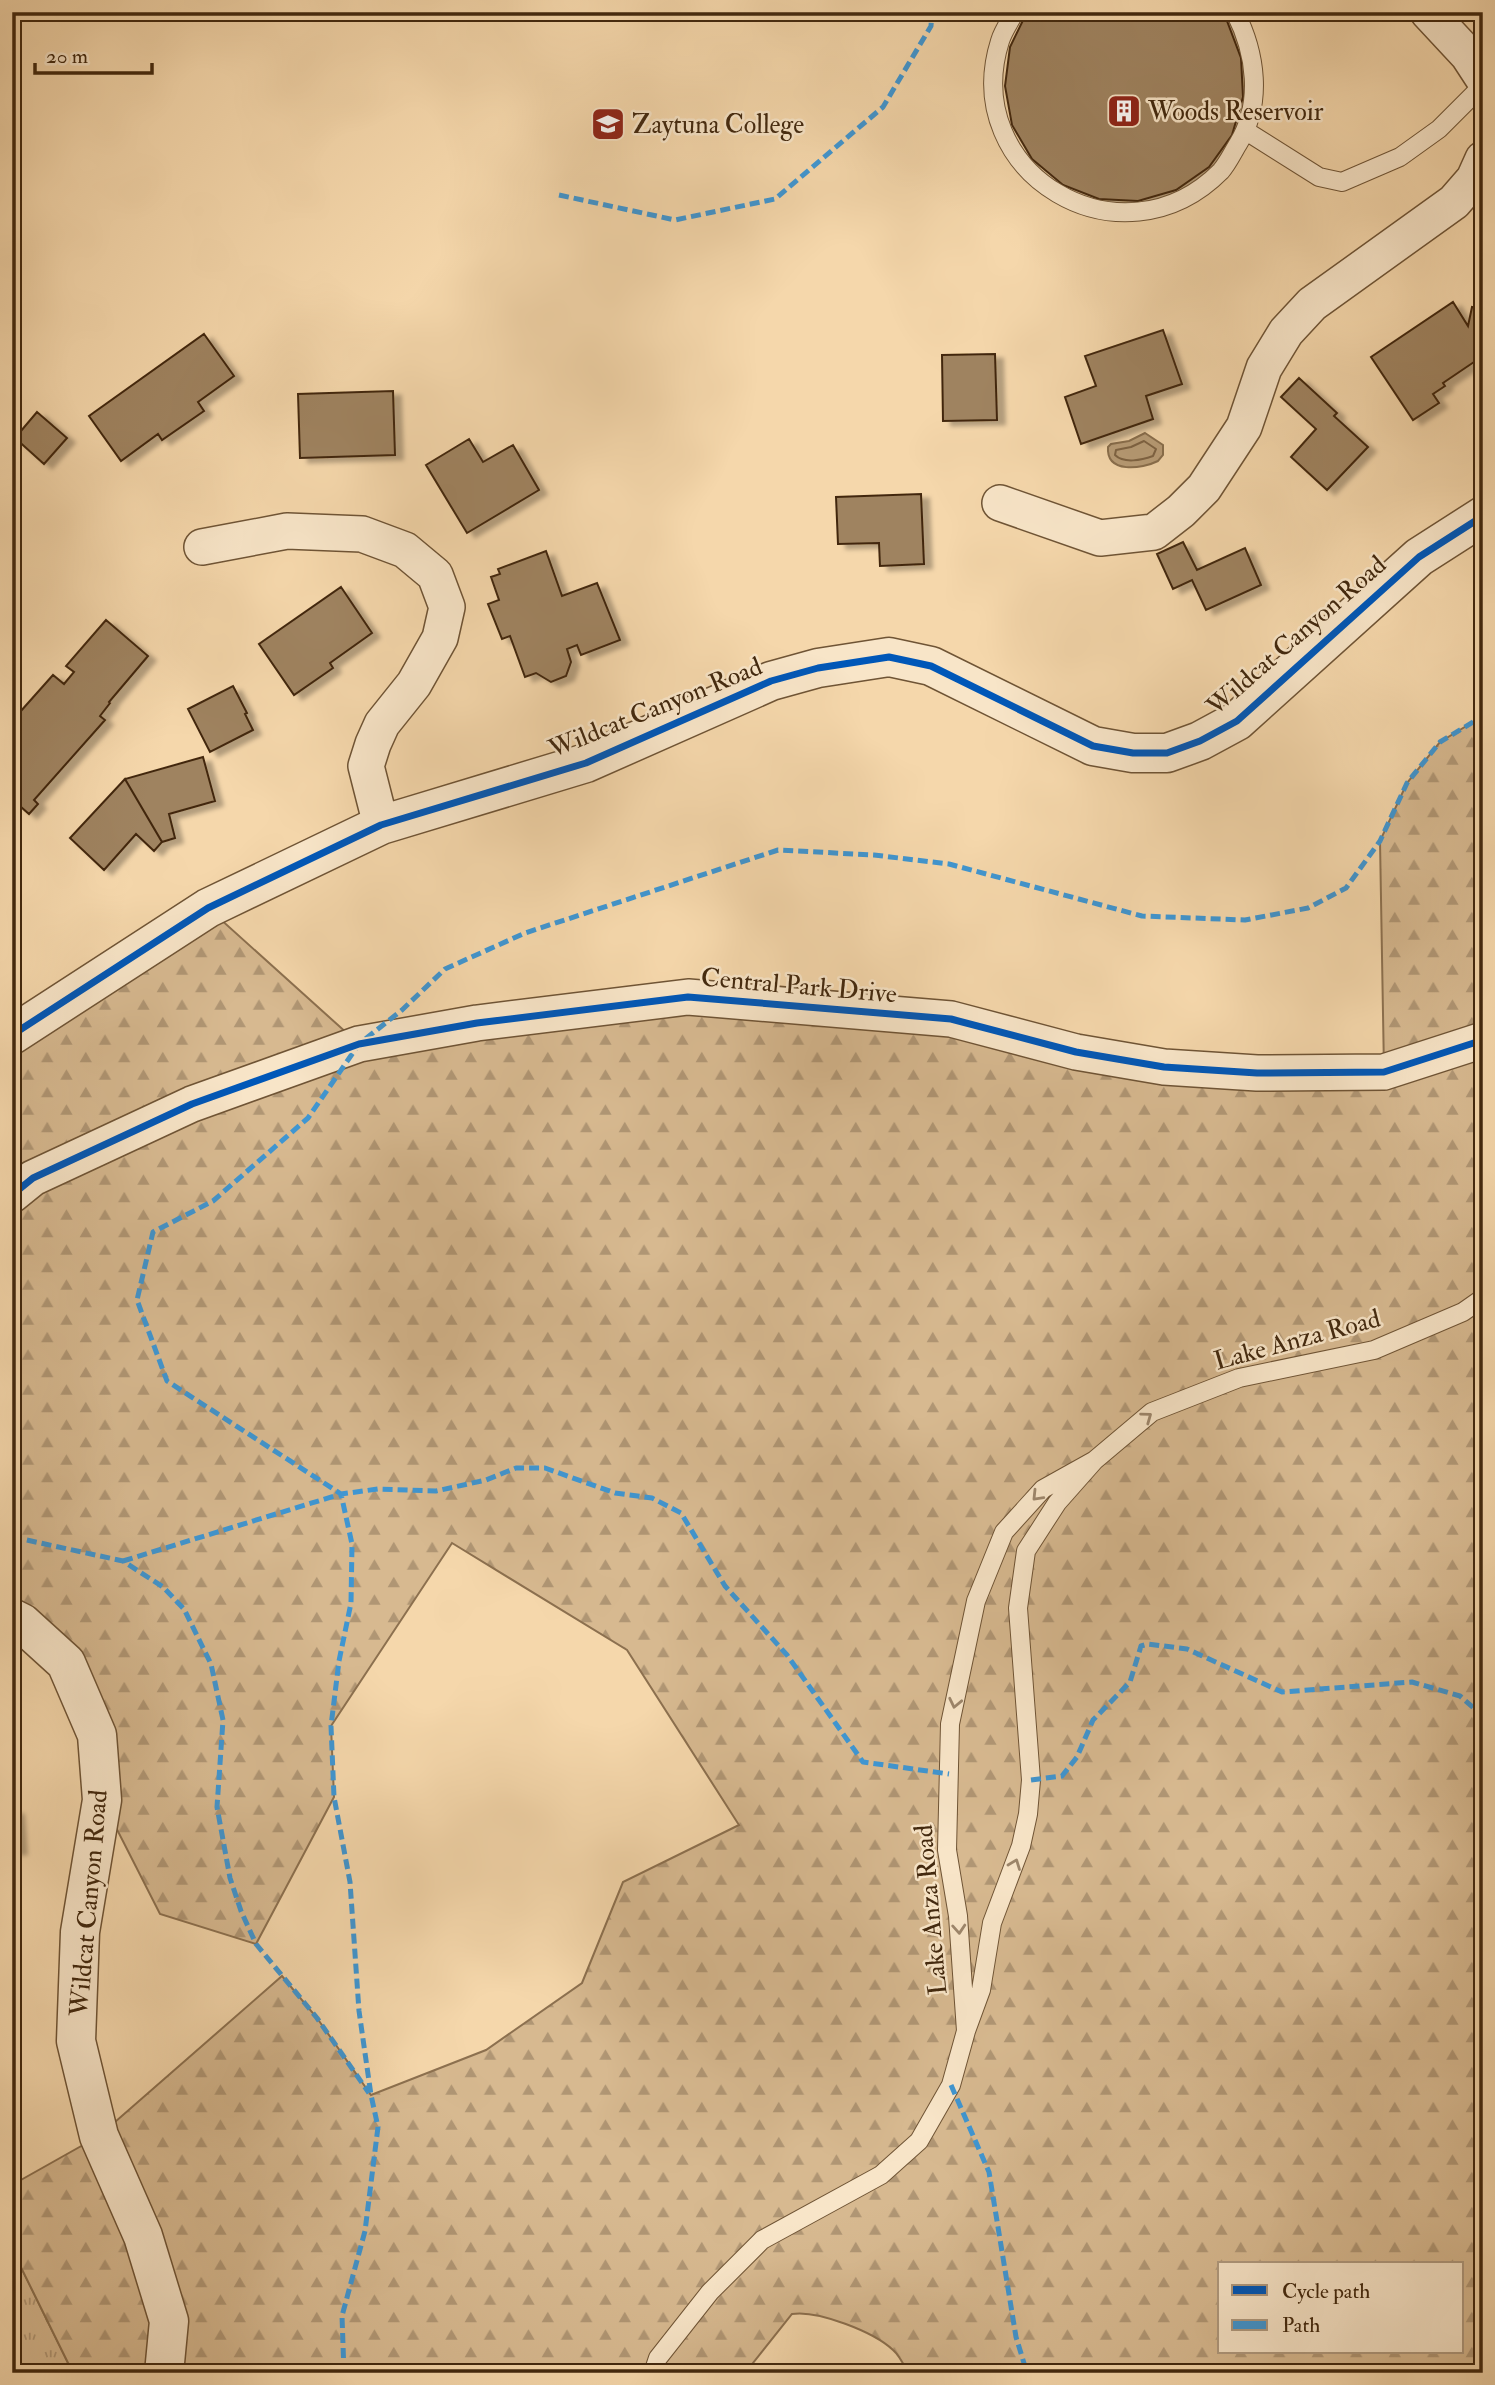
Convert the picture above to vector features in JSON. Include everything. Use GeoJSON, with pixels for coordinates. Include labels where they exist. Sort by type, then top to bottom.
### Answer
{"type":"FeatureCollection","features":[{"type":"Feature","properties":{"kind":"street"},"geometry":{"type":"LineString","coordinates":[[1428,12],[1468,55],[1483,78]]}},
{"type":"Feature","properties":{"kind":"street"},"geometry":{"type":"LineString","coordinates":[[1000,503],[1100,538],[1154,532],[1204,488],[1244,428],[1264,368],[1286,332],[1312,304],[1454,202],[1474,179],[1483,159]]}},
{"type":"Feature","properties":{"kind":"street","name":"Wildcat Canyon Road"},"geometry":{"type":"LineString","coordinates":[[12,1035],[208,908],[381,825],[586,763],[771,681],[818,668],[889,657],[931,666],[1093,746],[1133,753],[1167,753],[1200,741],[1237,721],[1419,557],[1483,516]]}},
{"type":"Feature","properties":{"kind":"street"},"geometry":{"type":"LineString","coordinates":[[202,547],[286,531],[362,534],[405,550],[435,575],[447,607],[440,638],[414,684],[382,724],[366,766],[381,825]]}},
{"type":"Feature","properties":{"kind":"street","name":"Central Park Drive"},"geometry":{"type":"LineString","coordinates":[[12,1195],[33,1178],[192,1104],[359,1044],[477,1023],[688,997],[951,1019],[1076,1052],[1164,1066],[1257,1073],[1384,1072],[1483,1040]]}},
{"type":"Feature","properties":{"kind":"street","name":"Wildcat Canyon Road"},"geometry":{"type":"LineString","coordinates":[[12,1618],[22,1623],[66,1663],[97,1735],[102,1800],[80,1932],[76,2041],[99,2136],[143,2236],[169,2321],[164,2373]]}},
{"type":"Feature","properties":{"kind":"lane"},"geometry":{"type":"LineString","coordinates":[[1015,12],[1000,40],[993,84],[1001,128],[1024,167],[1059,196],[1101,212],[1146,212],[1167,205],[1188,197],[1223,170],[1246,131],[1255,92],[1252,51],[1235,12]]}},
{"type":"Feature","properties":{"kind":"lane"},"geometry":{"type":"LineString","coordinates":[[1246,131],[1319,177],[1342,182],[1399,158],[1439,129],[1483,85]]}},
{"type":"Feature","properties":{"kind":"lane","name":"Lake Anza Road"},"geometry":{"type":"LineString","coordinates":[[653,2373],[658,2358],[710,2292],[762,2240],[881,2175],[919,2141],[951,2085],[981,1990],[992,1923],[1021,1846],[1028,1814],[1031,1780],[1018,1608],[1026,1551],[1057,1503],[1094,1460],[1152,1412],[1239,1377],[1374,1350],[1463,1312],[1483,1298]]}},
{"type":"Feature","properties":{"kind":"lane","name":"Lake Anza Road"},"geometry":{"type":"LineString","coordinates":[[966,2031],[958,1916],[947,1850],[950,1724],[976,1601],[1004,1532],[1043,1489],[1094,1460]]}},
{"type":"Feature","properties":{"kind":"green space"},"geometry":{"type":"Polygon","coordinates":[[[1483,716],[1483,2373],[908,2373],[895,2352],[873,2336],[816,2315],[792,2314],[745,2373],[73,2373],[12,2249],[12,2185],[99,2136],[282,1976],[317,2018],[371,2095],[486,2050],[582,1983],[623,1882],[739,1825],[627,1650],[452,1543],[331,1726],[334,1797],[256,1944],[160,1914],[102,1800],[97,1735],[12,1618],[12,1035],[208,908],[359,1044],[688,997],[1076,1052],[1384,1071],[1380,841],[1407,783],[1440,742],[1483,716]]]}},
{"type":"Feature","properties":{"kind":"green space"},"geometry":{"type":"Polygon","coordinates":[[[12,2249],[73,2373],[12,2373],[12,2249]]]}},
{"type":"Feature","properties":{"kind":"water"},"geometry":{"type":"Polygon","coordinates":[[[1145,433],[1163,445],[1163,455],[1158,461],[1135,467],[1113,462],[1108,447],[1111,444],[1129,441],[1145,433]]]}},
{"type":"Feature","properties":{"kind":"building","name":"Woods Reservoir"},"geometry":{"type":"Polygon","coordinates":[[[1027,12],[1220,12],[1227,21],[1241,58],[1243,97],[1232,135],[1209,167],[1176,190],[1138,201],[1099,199],[1063,185],[1032,159],[1012,125],[1005,86],[1010,47],[1027,12]]]}},
{"type":"Feature","properties":{"kind":"building"},"geometry":{"type":"Polygon","coordinates":[[[1453,302],[1468,326],[1472,307],[1483,309],[1483,364],[1474,362],[1443,383],[1445,386],[1433,394],[1439,403],[1413,420],[1371,357],[1453,302]]]}},
{"type":"Feature","properties":{"kind":"building"},"geometry":{"type":"Polygon","coordinates":[[[1163,330],[1182,384],[1146,396],[1153,419],[1081,444],[1065,397],[1096,386],[1085,356],[1163,330]]]}},
{"type":"Feature","properties":{"kind":"building"},"geometry":{"type":"Polygon","coordinates":[[[204,334],[234,376],[198,402],[204,411],[162,440],[158,434],[121,461],[89,416],[204,334]]]}},
{"type":"Feature","properties":{"kind":"building"},"geometry":{"type":"Polygon","coordinates":[[[995,354],[997,420],[943,421],[942,355],[995,354]]]}},
{"type":"Feature","properties":{"kind":"building"},"geometry":{"type":"Polygon","coordinates":[[[1299,378],[1337,413],[1334,416],[1368,447],[1327,490],[1291,457],[1316,429],[1281,397],[1299,378]]]}},
{"type":"Feature","properties":{"kind":"building"},"geometry":{"type":"Polygon","coordinates":[[[393,391],[395,455],[300,458],[298,394],[393,391]]]}},
{"type":"Feature","properties":{"kind":"building"},"geometry":{"type":"Polygon","coordinates":[[[37,412],[67,438],[44,464],[15,438],[37,412]]]}},
{"type":"Feature","properties":{"kind":"building"},"geometry":{"type":"Polygon","coordinates":[[[469,439],[483,462],[513,445],[539,490],[467,533],[426,465],[469,439]]]}},
{"type":"Feature","properties":{"kind":"building"},"geometry":{"type":"Polygon","coordinates":[[[921,494],[924,564],[880,566],[879,543],[838,544],[836,497],[921,494]]]}},
{"type":"Feature","properties":{"kind":"building"},"geometry":{"type":"Polygon","coordinates":[[[1183,542],[1197,570],[1245,548],[1261,585],[1206,610],[1192,580],[1173,589],[1157,554],[1183,542]]]}},
{"type":"Feature","properties":{"kind":"building"},"geometry":{"type":"Polygon","coordinates":[[[546,551],[562,596],[597,583],[620,640],[581,655],[577,645],[567,649],[571,662],[566,676],[551,682],[536,673],[525,677],[510,636],[502,639],[488,604],[499,600],[491,577],[500,574],[498,569],[546,551]]]}},
{"type":"Feature","properties":{"kind":"building"},"geometry":{"type":"Polygon","coordinates":[[[341,587],[372,633],[330,663],[333,668],[294,695],[259,644],[341,587]]]}},
{"type":"Feature","properties":{"kind":"building"},"geometry":{"type":"Polygon","coordinates":[[[106,620],[148,656],[109,702],[100,716],[105,720],[34,800],[38,804],[29,814],[12,799],[19,788],[12,783],[12,721],[53,675],[64,684],[74,672],[66,666],[106,620]]]}},
{"type":"Feature","properties":{"kind":"building"},"geometry":{"type":"Polygon","coordinates":[[[233,686],[253,730],[210,752],[188,709],[233,686]]]}},
{"type":"Feature","properties":{"kind":"building"},"geometry":{"type":"Polygon","coordinates":[[[203,757],[215,801],[169,814],[175,838],[162,842],[125,779],[203,757]]]}},
{"type":"Feature","properties":{"kind":"building"},"geometry":{"type":"Polygon","coordinates":[[[125,779],[162,842],[154,851],[136,834],[104,870],[70,838],[125,779]]]}},
{"type":"Feature","properties":{"kind":"building"},"geometry":{"type":"Polygon","coordinates":[[[12,1810],[16,1810],[19,1850],[12,1850],[12,1810]]]}},
{"type":"Feature","properties":{"kind":"marked path"},"geometry":{"type":"LineString","coordinates":[[559,195],[675,220],[775,199],[883,107],[931,26],[932,12]]}},
{"type":"Feature","properties":{"kind":"marked path"},"geometry":{"type":"LineString","coordinates":[[973,12],[976,19],[981,12]]}},
{"type":"Feature","properties":{"kind":"marked path"},"geometry":{"type":"LineString","coordinates":[[344,2373],[342,2316],[365,2231],[378,2127],[359,2011],[350,1882],[334,1797],[331,1726],[339,1661],[351,1603],[352,1544],[341,1494],[167,1381],[137,1300],[153,1232],[213,1201],[308,1118],[359,1044],[402,1010],[445,969],[525,933],[778,850],[874,855],[949,864],[1142,916],[1245,920],[1308,908],[1346,888],[1380,841],[1407,783],[1440,742],[1483,716]]}},
{"type":"Feature","properties":{"kind":"marked path"},"geometry":{"type":"LineString","coordinates":[[123,1561],[341,1494],[378,1489],[436,1491],[486,1480],[516,1468],[545,1468],[615,1493],[652,1498],[681,1513],[725,1586],[787,1655],[863,1762],[949,1774]]}},
{"type":"Feature","properties":{"kind":"marked path"},"geometry":{"type":"LineString","coordinates":[[12,1539],[123,1561],[163,1587],[184,1609],[211,1664],[223,1720],[217,1807],[230,1878],[241,1911],[256,1944],[317,2018],[369,2093]]}},
{"type":"Feature","properties":{"kind":"marked path"},"geometry":{"type":"LineString","coordinates":[[1031,1780],[1062,1776],[1077,1757],[1093,1720],[1130,1682],[1141,1646],[1148,1644],[1187,1649],[1282,1692],[1412,1682],[1460,1696],[1483,1716]]}},
{"type":"Feature","properties":{"kind":"marked path"},"geometry":{"type":"LineString","coordinates":[[951,2085],[989,2172],[1016,2337],[1027,2373]]}},
{"type":"Feature","properties":{"kind":"cycle path"},"geometry":{"type":"LineString","coordinates":[[12,1035],[208,908],[381,825],[586,763],[771,681],[818,668],[889,657],[931,666],[1093,746],[1133,753],[1167,753],[1200,741],[1237,721],[1419,557],[1483,516]]}},
{"type":"Feature","properties":{"kind":"cycle path"},"geometry":{"type":"LineString","coordinates":[[12,1195],[33,1178],[192,1104],[359,1044],[477,1023],[688,997],[951,1019],[1076,1052],[1164,1067],[1257,1073],[1384,1072],[1483,1040]]}},
{"type":"Feature","properties":{"kind":"place","name":"Woods Reservoir"},"geometry":{"type":"Point","coordinates":[1124,111]}},
{"type":"Feature","properties":{"kind":"place","name":"Zaytuna College"},"geometry":{"type":"Point","coordinates":[608,124]}}]}
